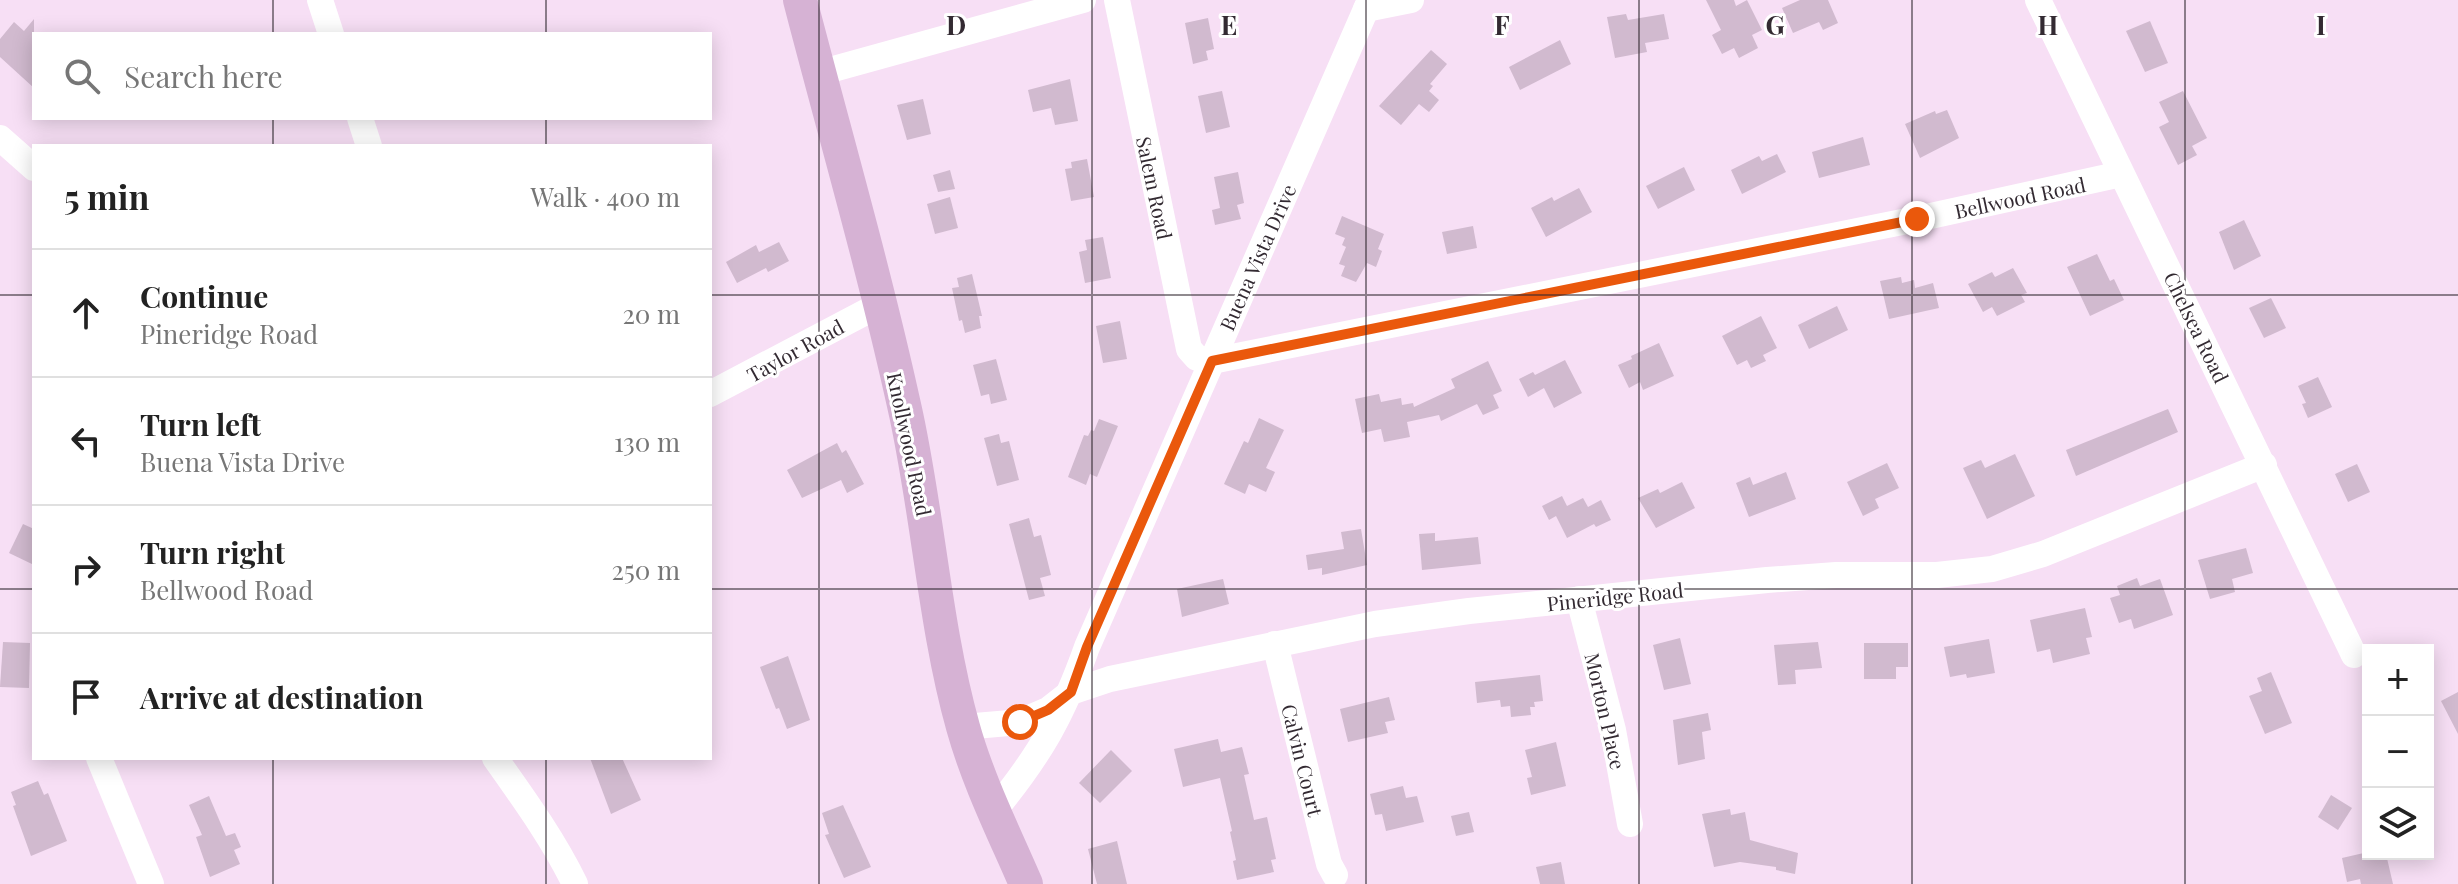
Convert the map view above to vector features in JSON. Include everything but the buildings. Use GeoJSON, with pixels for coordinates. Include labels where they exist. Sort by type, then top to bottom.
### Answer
{"type":"FeatureCollection","features":[{"type":"Feature","properties":{"kind":"main road","name":"Knollwood Road"},"geometry":{"type":"LineString","coordinates":[[800,0],[904,404],[921,488],[948,660],[963,727],[994,811],[1026,884]]}},
{"type":"Feature","properties":{"kind":"street"},"geometry":{"type":"LineString","coordinates":[[320,0],[330,32]]}},
{"type":"Feature","properties":{"kind":"street"},"geometry":{"type":"LineString","coordinates":[[819,73],[1083,0]]}},
{"type":"Feature","properties":{"kind":"street","name":"Salem Road"},"geometry":{"type":"LineString","coordinates":[[1117,0],[1189,349],[1197,358],[1212,361]]}},
{"type":"Feature","properties":{"kind":"street"},"geometry":{"type":"LineString","coordinates":[[1368,5],[1411,0]]}},
{"type":"Feature","properties":{"kind":"street","name":"Chelsea Road"},"geometry":{"type":"LineString","coordinates":[[2038,0],[2354,655]]}},
{"type":"Feature","properties":{"kind":"street","name":"Buena Vista Drive"},"geometry":{"type":"LineString","coordinates":[[994,811],[1030,768],[1071,692],[1087,647],[1368,5]]}},
{"type":"Feature","properties":{"kind":"street"},"geometry":{"type":"LineString","coordinates":[[361,120],[368,144]]}},
{"type":"Feature","properties":{"kind":"street"},"geometry":{"type":"LineString","coordinates":[[0,138],[32,166]]}},
{"type":"Feature","properties":{"kind":"street","name":"Bellwood Road"},"geometry":{"type":"LineString","coordinates":[[1212,361],[1917,219],[2121,174]]}},
{"type":"Feature","properties":{"kind":"street","name":"Taylor Road"},"geometry":{"type":"LineString","coordinates":[[712,393],[879,305]]}},
{"type":"Feature","properties":{"kind":"street","name":"Pineridge Road"},"geometry":{"type":"LineString","coordinates":[[963,727],[1020,722],[1048,710],[1071,692],[1110,679],[1375,624],[1767,580],[1836,575],[1937,575],[1992,569],[2043,554],[2264,465]]}},
{"type":"Feature","properties":{"kind":"street","name":"Morton Place"},"geometry":{"type":"LineString","coordinates":[[1579,599],[1613,730],[1630,824]]}},
{"type":"Feature","properties":{"kind":"street","name":"Calvin Court"},"geometry":{"type":"LineString","coordinates":[[1275,644],[1329,864],[1335,875]]}},
{"type":"Feature","properties":{"kind":"street"},"geometry":{"type":"LineString","coordinates":[[100,760],[151,884]]}},
{"type":"Feature","properties":{"kind":"street"},"geometry":{"type":"LineString","coordinates":[[496,760],[537,817],[575,884]]}},
{"type":"Feature","properties":{"kind":"route"},"geometry":{"type":"LineString","coordinates":[[1020,722],[1048,710],[1071,692],[1087,647],[1212,361],[1917,219]]}}]}
